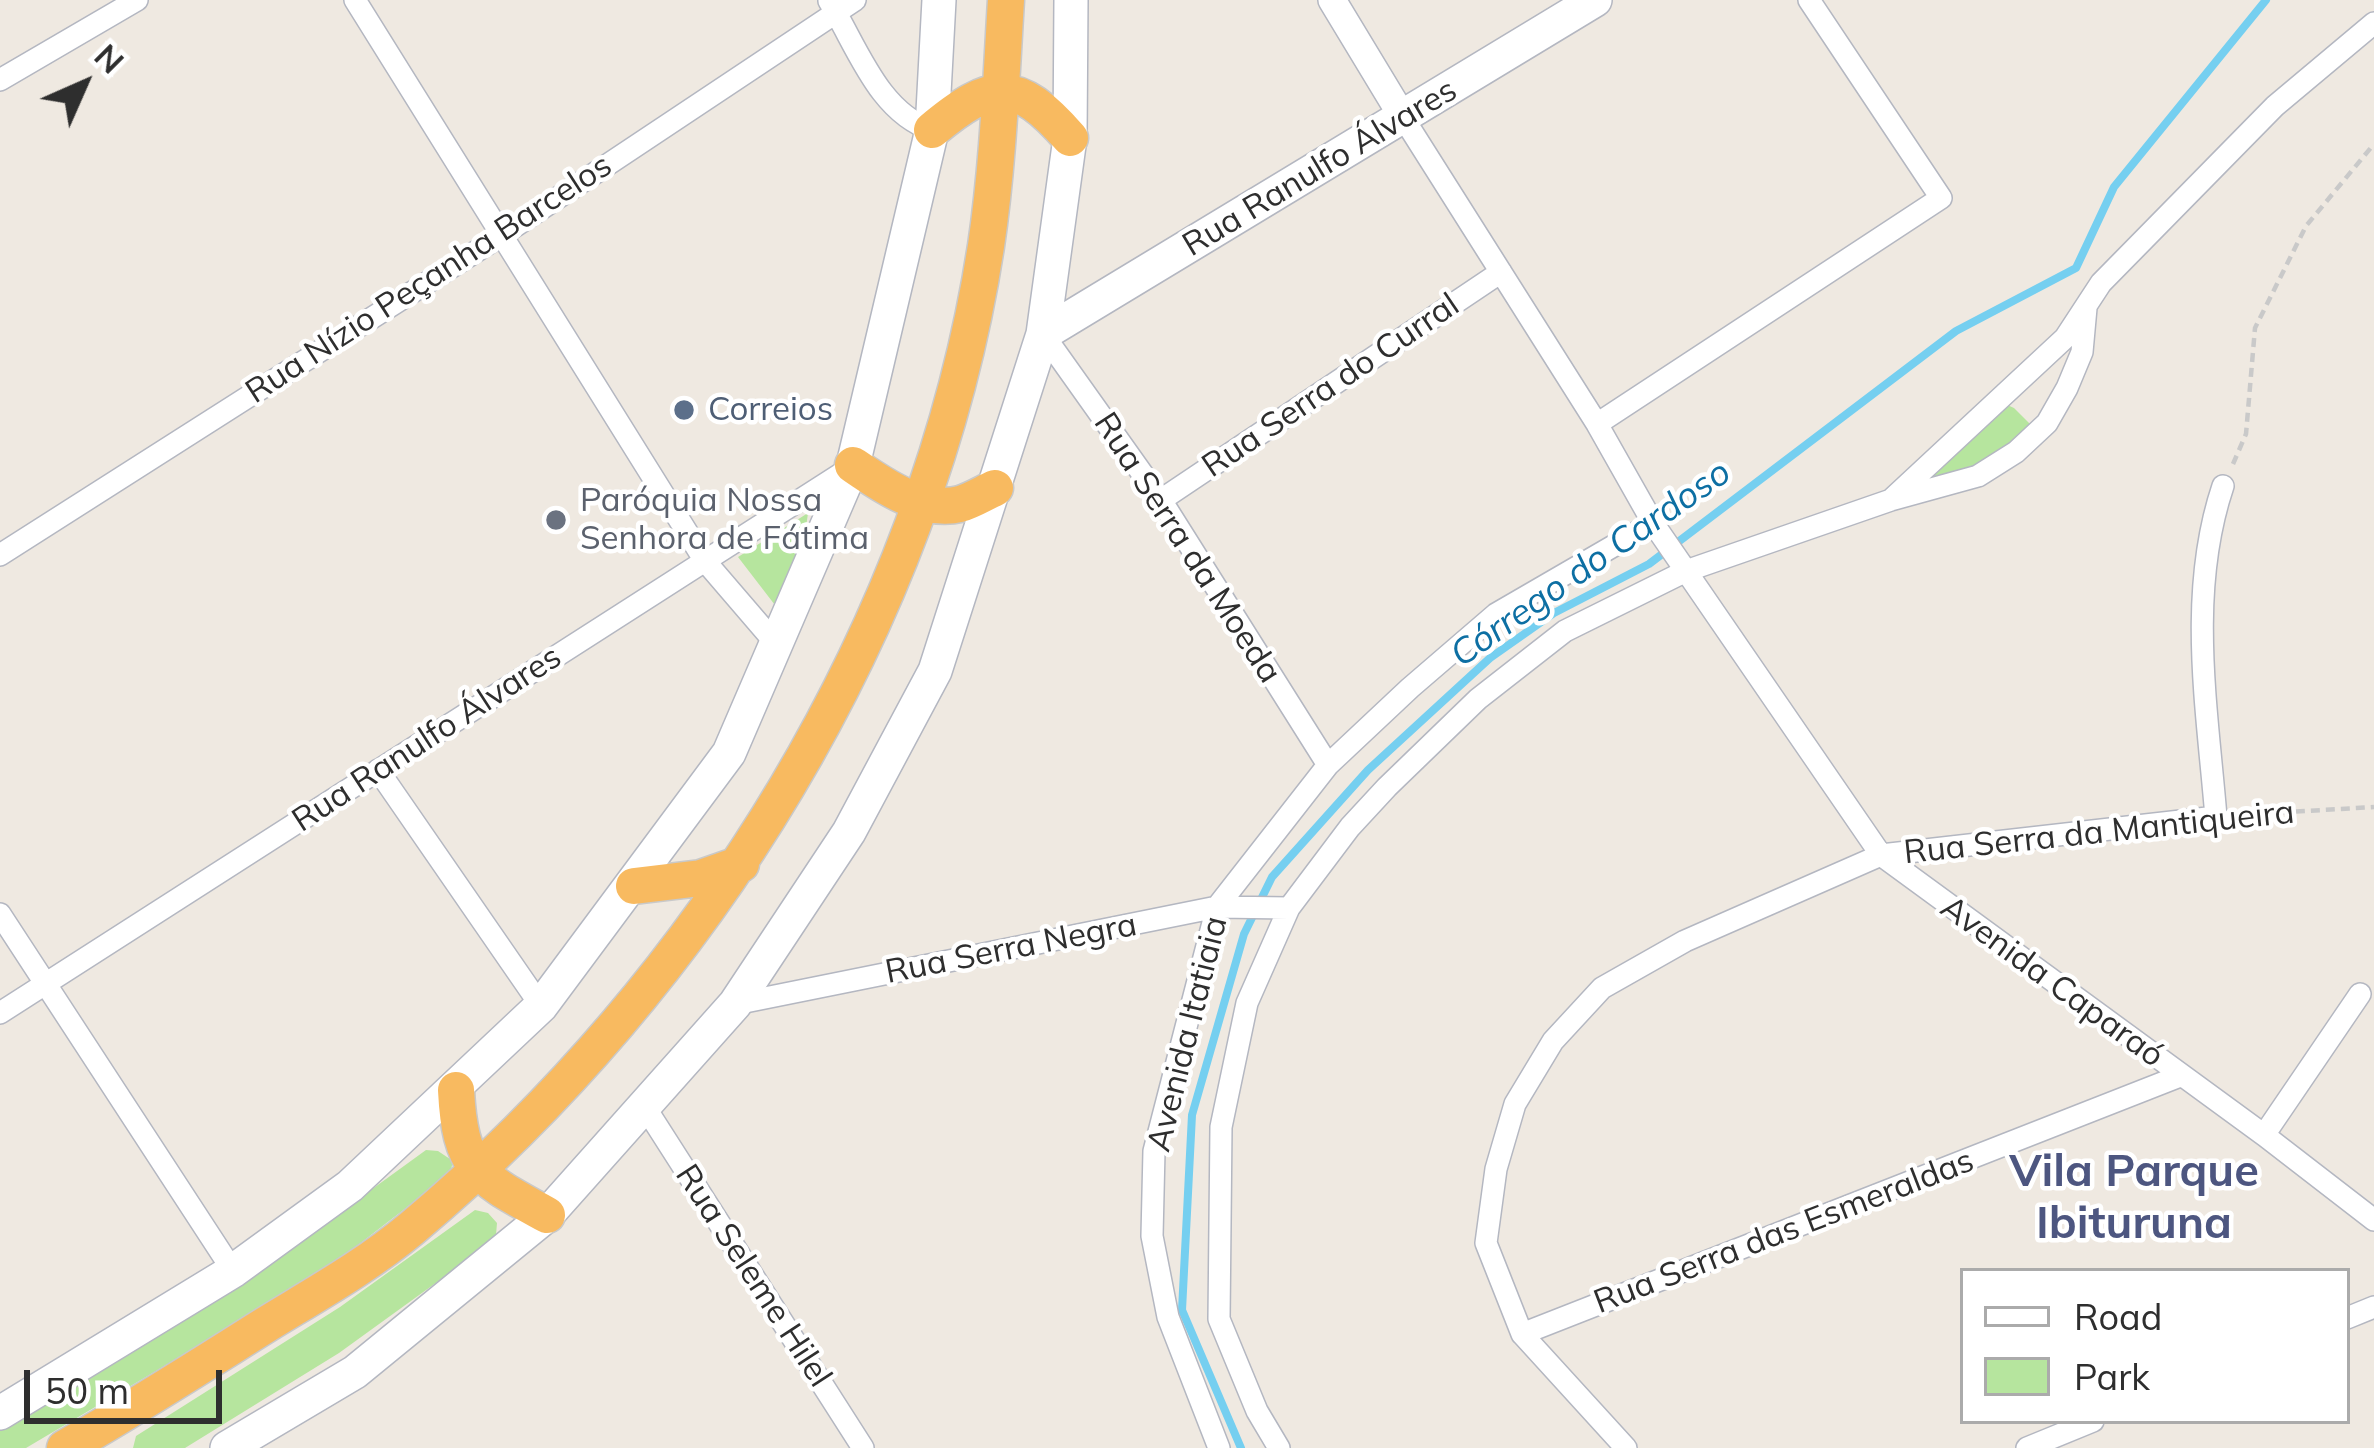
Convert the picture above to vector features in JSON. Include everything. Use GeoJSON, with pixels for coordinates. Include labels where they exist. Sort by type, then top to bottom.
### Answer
{"type":"FeatureCollection","features":[{"type":"Feature","properties":{"kind":"highway"},"geometry":{"type":"LineString","coordinates":[[64,1448],[107,1437],[410,1229],[570,1077],[678,950],[741,864],[803,758],[885,598],[960,370],[986,246],[1006,0]]}},
{"type":"Feature","properties":{"kind":"highway"},"geometry":{"type":"LineString","coordinates":[[932,130],[965,102],[1001,90],[1041,104],[1070,138]]}},
{"type":"Feature","properties":{"kind":"highway"},"geometry":{"type":"LineString","coordinates":[[853,465],[919,502],[957,505],[995,488]]}},
{"type":"Feature","properties":{"kind":"highway"},"geometry":{"type":"LineString","coordinates":[[634,886],[701,878],[741,864]]}},
{"type":"Feature","properties":{"kind":"highway"},"geometry":{"type":"LineString","coordinates":[[456,1090],[458,1129],[475,1170],[547,1215]]}},
{"type":"Feature","properties":{"kind":"main road"},"geometry":{"type":"LineString","coordinates":[[0,1413],[232,1271],[350,1186],[541,1006],[729,753],[853,465],[932,130],[939,0]]}},
{"type":"Feature","properties":{"kind":"main road"},"geometry":{"type":"LineString","coordinates":[[227,1448],[355,1372],[547,1215],[735,1004],[850,832],[935,670],[1042,334],[1070,138],[1071,0]]}},
{"type":"Feature","properties":{"kind":"main road","name":"Rua Ranulfo Álvares"},"geometry":{"type":"LineString","coordinates":[[1042,334],[1595,0]]}},
{"type":"Feature","properties":{"kind":"street"},"geometry":{"type":"LineString","coordinates":[[0,80],[137,0]]}},
{"type":"Feature","properties":{"kind":"street"},"geometry":{"type":"LineString","coordinates":[[355,0],[705,561],[778,646]]}},
{"type":"Feature","properties":{"kind":"street"},"geometry":{"type":"LineString","coordinates":[[1333,0],[1404,118]]}},
{"type":"Feature","properties":{"kind":"street"},"geometry":{"type":"LineString","coordinates":[[1597,424],[1941,198],[1809,0]]}},
{"type":"Feature","properties":{"kind":"street"},"geometry":{"type":"LineString","coordinates":[[840,3],[889,103],[911,123],[932,130]]}},
{"type":"Feature","properties":{"kind":"street","name":"Rua Nízio Peçanha Barcelos"},"geometry":{"type":"LineString","coordinates":[[0,555],[502,235],[840,3]]}},
{"type":"Feature","properties":{"kind":"street"},"geometry":{"type":"LineString","coordinates":[[1891,500],[2065,338],[2102,283],[2275,106],[2374,23]]}},
{"type":"Feature","properties":{"kind":"street","name":"Avenida Caparaó"},"geometry":{"type":"LineString","coordinates":[[1404,118],[1597,424],[1653,523],[1881,855],[2374,1220]]}},
{"type":"Feature","properties":{"kind":"street","name":"Rua Serra do Curral"},"geometry":{"type":"LineString","coordinates":[[1161,500],[1501,272]]}},
{"type":"Feature","properties":{"kind":"street","name":"Avenida Itatiaia"},"geometry":{"type":"LineString","coordinates":[[1279,1448],[1257,1411],[1219,1319],[1220,1127],[1247,1003],[1289,908],[1350,827],[1478,699],[1565,631],[1686,572],[1891,500],[1978,476],[2016,452],[2047,423],[2083,352],[2086,308]]}},
{"type":"Feature","properties":{"kind":"street","name":"Rua Serra da Moeda"},"geometry":{"type":"LineString","coordinates":[[1042,334],[1161,500],[1328,765]]}},
{"type":"Feature","properties":{"kind":"street","name":"Rua Ranulfo Álvares"},"geometry":{"type":"LineString","coordinates":[[0,1013],[853,465]]}},
{"type":"Feature","properties":{"kind":"street"},"geometry":{"type":"LineString","coordinates":[[2216,817],[2202,608],[2205,555],[2223,486]]}},
{"type":"Feature","properties":{"kind":"street","name":"Avenida Itatiaia"},"geometry":{"type":"LineString","coordinates":[[1219,1448],[1168,1317],[1152,1236],[1154,1151],[1217,908],[1328,765],[1496,614],[1653,523]]}},
{"type":"Feature","properties":{"kind":"street"},"geometry":{"type":"LineString","coordinates":[[378,770],[541,1006]]}},
{"type":"Feature","properties":{"kind":"street","name":"Rua Serra da Mantiqueira"},"geometry":{"type":"LineString","coordinates":[[1626,1448],[1522,1334],[1486,1244],[1496,1169],[1515,1104],[1553,1041],[1602,988],[1685,941],[1881,855],[2216,817]]}},
{"type":"Feature","properties":{"kind":"street","name":"Rua Serra Negra"},"geometry":{"type":"LineString","coordinates":[[735,1004],[1217,908],[1289,908]]}},
{"type":"Feature","properties":{"kind":"street"},"geometry":{"type":"LineString","coordinates":[[0,914],[232,1271]]}},
{"type":"Feature","properties":{"kind":"street"},"geometry":{"type":"LineString","coordinates":[[2264,1135],[2360,994]]}},
{"type":"Feature","properties":{"kind":"street","name":"Rua Serra das Esmeraldas"},"geometry":{"type":"LineString","coordinates":[[1522,1334],[2180,1076]]}},
{"type":"Feature","properties":{"kind":"street","name":"Rua Seleme Hilel"},"geometry":{"type":"LineString","coordinates":[[643,1104],[863,1448]]}},
{"type":"Feature","properties":{"kind":"street"},"geometry":{"type":"LineString","coordinates":[[2027,1448],[2086,1424]]}},
{"type":"Feature","properties":{"kind":"path"},"geometry":{"type":"LineString","coordinates":[[2223,486],[2246,434],[2255,328],[2306,226],[2374,144]]}},
{"type":"Feature","properties":{"kind":"path","name":"Rua Serra da Mantiqueira"},"geometry":{"type":"LineString","coordinates":[[2216,817],[2374,807]]}},
{"type":"Feature","properties":{"kind":"green space"},"geometry":{"type":"Polygon","coordinates":[[[2003,403],[2031,425],[1978,469],[1920,482],[2003,403]]]}},
{"type":"Feature","properties":{"kind":"green space"},"geometry":{"type":"Polygon","coordinates":[[[808,513],[804,542],[778,609],[738,557],[808,513]]]}},
{"type":"Feature","properties":{"kind":"green space"},"geometry":{"type":"Polygon","coordinates":[[[426,1150],[438,1151],[453,1161],[450,1174],[323,1272],[26,1448],[0,1448],[0,1425],[262,1269],[426,1150]]]}},
{"type":"Feature","properties":{"kind":"green space"},"geometry":{"type":"Polygon","coordinates":[[[475,1210],[488,1213],[497,1223],[496,1235],[339,1353],[185,1448],[133,1448],[136,1436],[340,1307],[475,1210]]]}},
{"type":"Feature","properties":{"kind":"waterway","name":"Córrego do Cardoso"},"geometry":{"type":"LineString","coordinates":[[1241,1448],[1182,1310],[1192,1115],[1244,934],[1272,877],[1368,770],[1490,658],[1554,613],[1649,564],[1956,331],[2076,268],[2114,187],[2266,0]]}},
{"type":"Feature","properties":{"kind":"place","name":"Correios"},"geometry":{"type":"Point","coordinates":[684,410]}},
{"type":"Feature","properties":{"kind":"place","name":"Paróquia Nossa Senhora de Fátima"},"geometry":{"type":"Point","coordinates":[556,520]}},
{"type":"Feature","properties":{"kind":"district","name":"Vila Parque Ibituruna"},"geometry":{"type":"Point","coordinates":[2134,1198]}}]}
